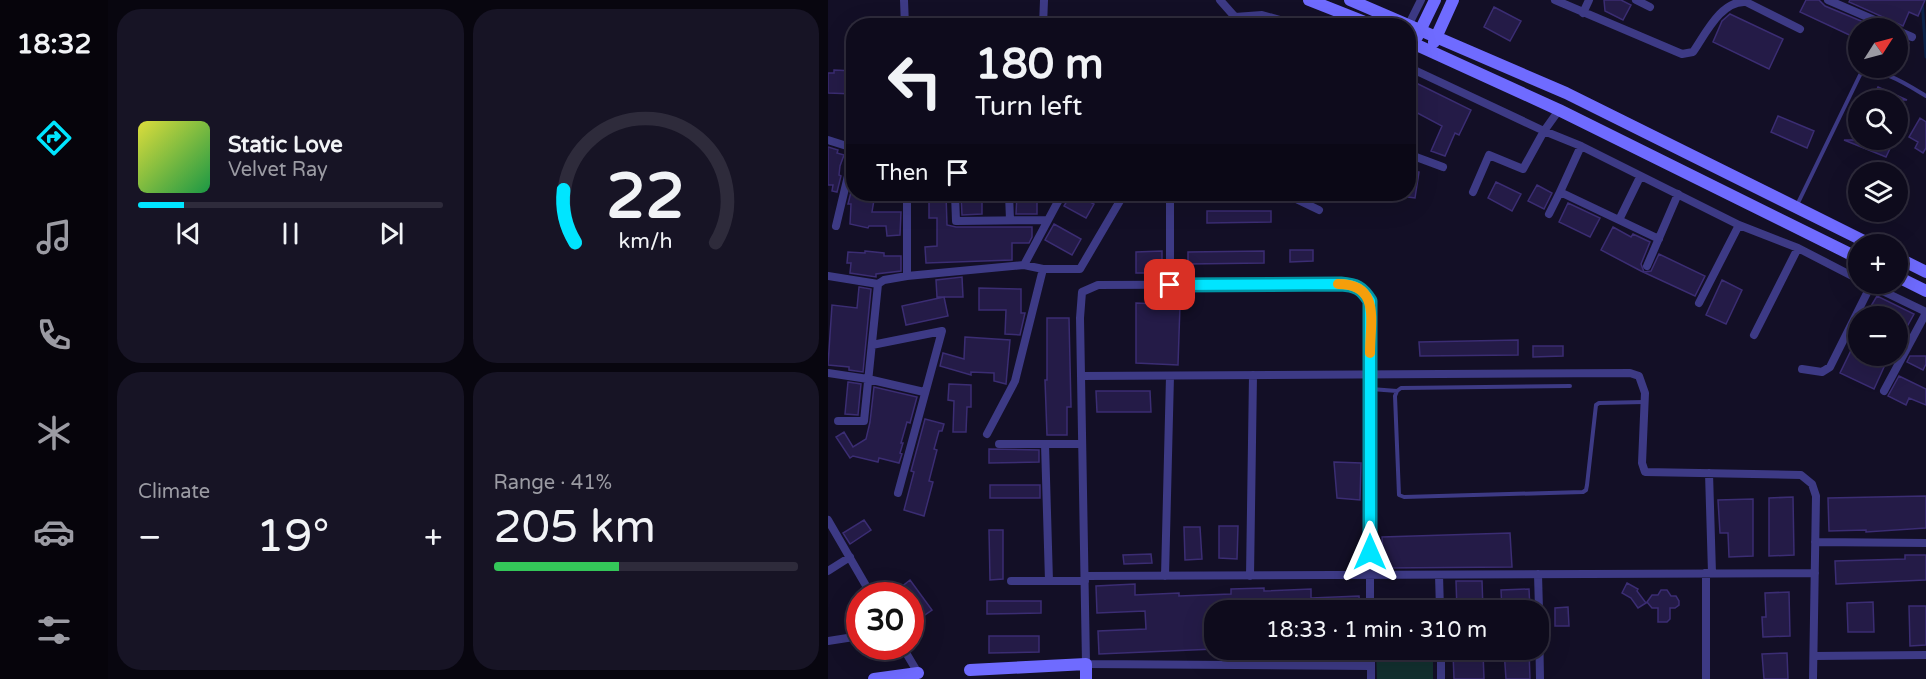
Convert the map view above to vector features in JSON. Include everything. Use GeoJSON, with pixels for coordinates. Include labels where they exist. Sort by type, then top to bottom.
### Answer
{"type":"FeatureCollection","features":[{"type":"Feature","properties":{"kind":"main road"},"geometry":{"type":"LineString","coordinates":[[1309,0],[1350,18]]}},
{"type":"Feature","properties":{"kind":"main road"},"geometry":{"type":"LineString","coordinates":[[1416,24],[1435,0]]}},
{"type":"Feature","properties":{"kind":"main road"},"geometry":{"type":"LineString","coordinates":[[1431,51],[1435,37],[1453,0]]}},
{"type":"Feature","properties":{"kind":"main road"},"geometry":{"type":"LineString","coordinates":[[1358,3],[1393,18]]}},
{"type":"Feature","properties":{"kind":"main road"},"geometry":{"type":"LineString","coordinates":[[1416,28],[1566,93],[1849,234]]}},
{"type":"Feature","properties":{"kind":"main road"},"geometry":{"type":"LineString","coordinates":[[1416,44],[1559,110],[1848,253]]}},
{"type":"Feature","properties":{"kind":"main road"},"geometry":{"type":"LineString","coordinates":[[1908,263],[1926,272]]}},
{"type":"Feature","properties":{"kind":"main road"},"geometry":{"type":"LineString","coordinates":[[1908,282],[1926,291]]}},
{"type":"Feature","properties":{"kind":"main road"},"geometry":{"type":"LineString","coordinates":[[970,670],[1086,664],[1086,679]]}},
{"type":"Feature","properties":{"kind":"main road"},"geometry":{"type":"LineString","coordinates":[[874,679],[918,673]]}},
{"type":"Feature","properties":{"kind":"street"},"geometry":{"type":"LineString","coordinates":[[904,0],[905,18]]}},
{"type":"Feature","properties":{"kind":"street"},"geometry":{"type":"LineString","coordinates":[[1043,18],[1044,0]]}},
{"type":"Feature","properties":{"kind":"street"},"geometry":{"type":"LineString","coordinates":[[1220,0],[1235,17],[1262,15],[1273,18]]}},
{"type":"Feature","properties":{"kind":"street"},"geometry":{"type":"LineString","coordinates":[[1416,18],[1420,0]]}},
{"type":"Feature","properties":{"kind":"street"},"geometry":{"type":"LineString","coordinates":[[1555,0],[1682,54],[1693,52],[1722,11],[1738,0],[1800,29]]}},
{"type":"Feature","properties":{"kind":"street"},"geometry":{"type":"LineString","coordinates":[[1583,13],[1590,0]]}},
{"type":"Feature","properties":{"kind":"street"},"geometry":{"type":"LineString","coordinates":[[1636,0],[1650,7]]}},
{"type":"Feature","properties":{"kind":"street"},"geometry":{"type":"LineString","coordinates":[[1828,0],[1870,18]]}},
{"type":"Feature","properties":{"kind":"street"},"geometry":{"type":"LineString","coordinates":[[1358,3],[1359,18]]}},
{"type":"Feature","properties":{"kind":"street"},"geometry":{"type":"LineString","coordinates":[[1908,35],[1912,37]]}},
{"type":"Feature","properties":{"kind":"street"},"geometry":{"type":"LineString","coordinates":[[1416,71],[1581,146],[1739,225],[1798,248],[1848,274]]}},
{"type":"Feature","properties":{"kind":"street"},"geometry":{"type":"LineString","coordinates":[[1473,192],[1489,155],[1523,169],[1544,131],[1559,110]]}},
{"type":"Feature","properties":{"kind":"street"},"geometry":{"type":"LineString","coordinates":[[828,140],[846,146]]}},
{"type":"Feature","properties":{"kind":"street"},"geometry":{"type":"LineString","coordinates":[[1549,214],[1581,146]]}},
{"type":"Feature","properties":{"kind":"street"},"geometry":{"type":"LineString","coordinates":[[1416,157],[1443,167]]}},
{"type":"Feature","properties":{"kind":"street"},"geometry":{"type":"LineString","coordinates":[[1619,220],[1641,177]]}},
{"type":"Feature","properties":{"kind":"street"},"geometry":{"type":"LineString","coordinates":[[836,226],[846,184]]}},
{"type":"Feature","properties":{"kind":"street"},"geometry":{"type":"LineString","coordinates":[[1560,192],[1659,238]]}},
{"type":"Feature","properties":{"kind":"street"},"geometry":{"type":"LineString","coordinates":[[1647,266],[1678,194]]}},
{"type":"Feature","properties":{"kind":"street"},"geometry":{"type":"LineString","coordinates":[[907,201],[907,276]]}},
{"type":"Feature","properties":{"kind":"street"},"geometry":{"type":"LineString","coordinates":[[955,201],[956,221],[1047,220]]}},
{"type":"Feature","properties":{"kind":"street"},"geometry":{"type":"LineString","coordinates":[[1009,201],[1010,220]]}},
{"type":"Feature","properties":{"kind":"street"},"geometry":{"type":"LineString","coordinates":[[1024,265],[1058,201]]}},
{"type":"Feature","properties":{"kind":"street"},"geometry":{"type":"LineString","coordinates":[[828,276],[878,284],[884,280],[907,276],[1024,265],[1043,269],[1080,269],[1120,201]]}},
{"type":"Feature","properties":{"kind":"street"},"geometry":{"type":"LineString","coordinates":[[1170,201],[1170,285]]}},
{"type":"Feature","properties":{"kind":"street"},"geometry":{"type":"LineString","coordinates":[[1300,201],[1319,210]]}},
{"type":"Feature","properties":{"kind":"street"},"geometry":{"type":"LineString","coordinates":[[1700,303],[1739,225]]}},
{"type":"Feature","properties":{"kind":"street"},"geometry":{"type":"LineString","coordinates":[[1754,335],[1798,248]]}},
{"type":"Feature","properties":{"kind":"street"},"geometry":{"type":"LineString","coordinates":[[987,434],[1015,381],[1043,269]]}},
{"type":"Feature","properties":{"kind":"street"},"geometry":{"type":"LineString","coordinates":[[838,421],[864,421],[878,284]]}},
{"type":"Feature","properties":{"kind":"street"},"geometry":{"type":"LineString","coordinates":[[1370,600],[1370,301],[1363,290],[1353,285],[1098,285],[1082,292],[1080,318],[1086,664],[1371,666]]}},
{"type":"Feature","properties":{"kind":"street"},"geometry":{"type":"LineString","coordinates":[[1802,369],[1822,372],[1830,368],[1864,294]]}},
{"type":"Feature","properties":{"kind":"street"},"geometry":{"type":"LineString","coordinates":[[1884,391],[1926,313],[1889,294]]}},
{"type":"Feature","properties":{"kind":"street"},"geometry":{"type":"LineString","coordinates":[[872,345],[942,331],[898,494]]}},
{"type":"Feature","properties":{"kind":"street"},"geometry":{"type":"LineString","coordinates":[[828,373],[868,379],[924,392]]}},
{"type":"Feature","properties":{"kind":"street"},"geometry":{"type":"LineString","coordinates":[[1081,376],[1630,373],[1639,376],[1643,383],[1645,402],[1642,463],[1646,472],[1801,475],[1808,479],[1816,496],[1814,679]]}},
{"type":"Feature","properties":{"kind":"street"},"geometry":{"type":"LineString","coordinates":[[1165,576],[1170,375]]}},
{"type":"Feature","properties":{"kind":"street"},"geometry":{"type":"LineString","coordinates":[[1250,576],[1253,375]]}},
{"type":"Feature","properties":{"kind":"street"},"geometry":{"type":"LineString","coordinates":[[999,444],[1082,444]]}},
{"type":"Feature","properties":{"kind":"street"},"geometry":{"type":"LineString","coordinates":[[1045,444],[1049,581]]}},
{"type":"Feature","properties":{"kind":"street"},"geometry":{"type":"LineString","coordinates":[[1706,679],[1709,473]]}},
{"type":"Feature","properties":{"kind":"street"},"geometry":{"type":"LineString","coordinates":[[828,520],[864,582]]}},
{"type":"Feature","properties":{"kind":"street"},"geometry":{"type":"LineString","coordinates":[[1815,542],[1926,543]]}},
{"type":"Feature","properties":{"kind":"street"},"geometry":{"type":"LineString","coordinates":[[828,571],[850,557]]}},
{"type":"Feature","properties":{"kind":"street"},"geometry":{"type":"LineString","coordinates":[[1011,581],[1165,576],[1815,573]]}},
{"type":"Feature","properties":{"kind":"street"},"geometry":{"type":"LineString","coordinates":[[1538,574],[1539,600]]}},
{"type":"Feature","properties":{"kind":"street"},"geometry":{"type":"LineString","coordinates":[[1439,575],[1440,600]]}},
{"type":"Feature","properties":{"kind":"street"},"geometry":{"type":"LineString","coordinates":[[828,641],[846,638]]}},
{"type":"Feature","properties":{"kind":"street"},"geometry":{"type":"LineString","coordinates":[[1814,656],[1926,655]]}},
{"type":"Feature","properties":{"kind":"street"},"geometry":{"type":"LineString","coordinates":[[910,660],[918,673]]}},
{"type":"Feature","properties":{"kind":"street"},"geometry":{"type":"LineString","coordinates":[[1371,660],[1371,679]]}},
{"type":"Feature","properties":{"kind":"street"},"geometry":{"type":"LineString","coordinates":[[1441,660],[1441,679]]}},
{"type":"Feature","properties":{"kind":"street"},"geometry":{"type":"LineString","coordinates":[[1540,660],[1540,679]]}},
{"type":"Feature","properties":{"kind":"lane"},"geometry":{"type":"LineString","coordinates":[[1796,209],[1860,75],[1865,71],[1873,70],[1900,81],[1926,96]]}},
{"type":"Feature","properties":{"kind":"lane"},"geometry":{"type":"LineString","coordinates":[[1370,388],[1397,391],[1401,388],[1570,386]]}},
{"type":"Feature","properties":{"kind":"lane"},"geometry":{"type":"LineString","coordinates":[[1397,391],[1395,396],[1399,490],[1400,495],[1404,497],[1583,492],[1587,485],[1596,405],[1599,403],[1645,402]]}},
{"type":"Feature","properties":{"kind":"green space"},"geometry":{"type":"Polygon","coordinates":[[[1376,660],[1433,660],[1433,679],[1377,679],[1376,660]]]}},
{"type":"Feature","properties":{"kind":"building"},"geometry":{"type":"Polygon","coordinates":[[[1604,0],[1621,0],[1631,5],[1623,20],[1605,11],[1604,0]]]}},
{"type":"Feature","properties":{"kind":"building"},"geometry":{"type":"Polygon","coordinates":[[[1806,0],[1819,0],[1825,6],[1854,18],[1848,18],[1848,34],[1800,12],[1806,0]]]}},
{"type":"Feature","properties":{"kind":"building"},"geometry":{"type":"Polygon","coordinates":[[[1850,0],[1925,0],[1918,16],[1909,12],[1906,18],[1885,18],[1849,2],[1850,0]]]}},
{"type":"Feature","properties":{"kind":"building"},"geometry":{"type":"Polygon","coordinates":[[[1494,7],[1521,21],[1510,41],[1484,27],[1494,7]]]}},
{"type":"Feature","properties":{"kind":"building"},"geometry":{"type":"Polygon","coordinates":[[[1730,14],[1783,39],[1769,69],[1713,42],[1722,21],[1730,14]]]}},
{"type":"Feature","properties":{"kind":"building"},"geometry":{"type":"Polygon","coordinates":[[[834,70],[846,71],[846,94],[828,93],[828,73],[834,73],[834,70]]]}},
{"type":"Feature","properties":{"kind":"building"},"geometry":{"type":"Polygon","coordinates":[[[1416,83],[1471,110],[1459,135],[1455,133],[1445,156],[1431,151],[1442,126],[1416,112],[1416,83]]]}},
{"type":"Feature","properties":{"kind":"building"},"geometry":{"type":"Polygon","coordinates":[[[1778,116],[1814,131],[1807,148],[1771,132],[1778,116]]]}},
{"type":"Feature","properties":{"kind":"building"},"geometry":{"type":"Polygon","coordinates":[[[1920,118],[1926,122],[1926,148],[1923,153],[1915,148],[1918,142],[1909,137],[1920,118]]]}},
{"type":"Feature","properties":{"kind":"building"},"geometry":{"type":"Polygon","coordinates":[[[828,147],[844,155],[840,166],[839,175],[841,176],[837,192],[832,191],[833,185],[828,185],[828,147]]]}},
{"type":"Feature","properties":{"kind":"building"},"geometry":{"type":"Polygon","coordinates":[[[1869,150],[1889,150],[1886,157],[1869,150]]]}},
{"type":"Feature","properties":{"kind":"building"},"geometry":{"type":"Polygon","coordinates":[[[1416,171],[1419,172],[1416,192],[1416,171]]]}},
{"type":"Feature","properties":{"kind":"building"},"geometry":{"type":"Polygon","coordinates":[[[1496,182],[1521,194],[1512,211],[1488,198],[1496,182]]]}},
{"type":"Feature","properties":{"kind":"building"},"geometry":{"type":"Polygon","coordinates":[[[1537,185],[1552,193],[1544,209],[1528,201],[1537,185]]]}},
{"type":"Feature","properties":{"kind":"building"},"geometry":{"type":"Polygon","coordinates":[[[849,201],[874,201],[872,212],[901,212],[900,235],[887,236],[886,226],[869,226],[868,228],[850,224],[851,204],[848,204],[849,201]]]}},
{"type":"Feature","properties":{"kind":"building"},"geometry":{"type":"Polygon","coordinates":[[[929,201],[946,201],[947,225],[1032,227],[1032,237],[1029,243],[1012,243],[1012,260],[926,263],[925,247],[937,246],[937,218],[929,218],[929,201]]]}},
{"type":"Feature","properties":{"kind":"building"},"geometry":{"type":"Polygon","coordinates":[[[961,201],[982,201],[982,214],[962,215],[961,201]]]}},
{"type":"Feature","properties":{"kind":"building"},"geometry":{"type":"Polygon","coordinates":[[[1017,201],[1037,201],[1037,214],[1016,214],[1017,201]]]}},
{"type":"Feature","properties":{"kind":"building"},"geometry":{"type":"Polygon","coordinates":[[[1067,201],[1088,201],[1094,204],[1086,218],[1064,206],[1067,201]]]}},
{"type":"Feature","properties":{"kind":"building"},"geometry":{"type":"Polygon","coordinates":[[[1568,203],[1600,218],[1590,237],[1559,222],[1568,203]]]}},
{"type":"Feature","properties":{"kind":"building"},"geometry":{"type":"Polygon","coordinates":[[[1207,211],[1271,211],[1271,222],[1207,223],[1207,211]]]}},
{"type":"Feature","properties":{"kind":"building"},"geometry":{"type":"Polygon","coordinates":[[[1054,224],[1081,239],[1072,255],[1045,240],[1054,224]]]}},
{"type":"Feature","properties":{"kind":"building"},"geometry":{"type":"Polygon","coordinates":[[[1613,227],[1631,237],[1633,234],[1650,242],[1641,264],[1644,272],[1651,271],[1659,254],[1705,276],[1695,296],[1641,271],[1601,250],[1613,227]]]}},
{"type":"Feature","properties":{"kind":"building"},"geometry":{"type":"Polygon","coordinates":[[[1290,250],[1313,250],[1313,261],[1290,262],[1290,250]]]}},
{"type":"Feature","properties":{"kind":"building"},"geometry":{"type":"Polygon","coordinates":[[[865,251],[884,253],[884,256],[901,256],[901,271],[876,274],[876,277],[850,273],[851,263],[847,263],[848,252],[865,253],[865,251]]]}},
{"type":"Feature","properties":{"kind":"building"},"geometry":{"type":"Polygon","coordinates":[[[1162,251],[1162,261],[1157,261],[1157,273],[1136,273],[1136,252],[1162,251]]]}},
{"type":"Feature","properties":{"kind":"building"},"geometry":{"type":"Polygon","coordinates":[[[1264,251],[1264,263],[1188,264],[1188,252],[1264,251]]]}},
{"type":"Feature","properties":{"kind":"building"},"geometry":{"type":"Polygon","coordinates":[[[962,277],[963,297],[937,297],[936,280],[962,277]]]}},
{"type":"Feature","properties":{"kind":"building"},"geometry":{"type":"Polygon","coordinates":[[[1722,280],[1742,290],[1726,324],[1706,315],[1722,280]]]}},
{"type":"Feature","properties":{"kind":"building"},"geometry":{"type":"Polygon","coordinates":[[[859,287],[871,289],[863,372],[849,370],[849,367],[828,365],[832,305],[857,308],[859,287]]]}},
{"type":"Feature","properties":{"kind":"building"},"geometry":{"type":"Polygon","coordinates":[[[979,288],[1021,289],[1021,313],[1025,313],[1020,335],[1005,334],[1006,310],[979,310],[979,288]]]}},
{"type":"Feature","properties":{"kind":"building"},"geometry":{"type":"Polygon","coordinates":[[[1877,296],[1898,306],[1871,306],[1877,296]]]}},
{"type":"Feature","properties":{"kind":"building"},"geometry":{"type":"Polygon","coordinates":[[[944,297],[948,316],[906,325],[902,306],[944,297]]]}},
{"type":"Feature","properties":{"kind":"building"},"geometry":{"type":"Polygon","coordinates":[[[1136,303],[1180,305],[1178,365],[1136,363],[1136,303]]]}},
{"type":"Feature","properties":{"kind":"building"},"geometry":{"type":"Polygon","coordinates":[[[1908,311],[1914,314],[1908,325],[1908,311]]]}},
{"type":"Feature","properties":{"kind":"building"},"geometry":{"type":"Polygon","coordinates":[[[1047,318],[1069,318],[1071,407],[1067,407],[1067,435],[1047,435],[1045,380],[1047,380],[1047,318]]]}},
{"type":"Feature","properties":{"kind":"building"},"geometry":{"type":"Polygon","coordinates":[[[965,337],[1010,340],[1006,384],[994,381],[994,373],[971,372],[971,375],[940,366],[943,353],[964,359],[965,337]]]}},
{"type":"Feature","properties":{"kind":"building"},"geometry":{"type":"Polygon","coordinates":[[[1518,340],[1518,355],[1420,356],[1419,342],[1518,340]]]}},
{"type":"Feature","properties":{"kind":"building"},"geometry":{"type":"Polygon","coordinates":[[[1533,346],[1563,346],[1563,356],[1533,357],[1533,346]]]}},
{"type":"Feature","properties":{"kind":"building"},"geometry":{"type":"Polygon","coordinates":[[[1910,356],[1926,356],[1926,364],[1923,370],[1908,362],[1910,356]]]}},
{"type":"Feature","properties":{"kind":"building"},"geometry":{"type":"Polygon","coordinates":[[[1848,357],[1848,366],[1884,366],[1874,389],[1840,373],[1848,357]]]}},
{"type":"Feature","properties":{"kind":"building"},"geometry":{"type":"Polygon","coordinates":[[[1899,376],[1926,389],[1926,405],[1909,398],[1906,405],[1888,396],[1899,376]]]}},
{"type":"Feature","properties":{"kind":"building"},"geometry":{"type":"Polygon","coordinates":[[[848,382],[861,384],[858,415],[845,414],[848,382]]]}},
{"type":"Feature","properties":{"kind":"building"},"geometry":{"type":"Polygon","coordinates":[[[949,384],[971,385],[971,407],[967,407],[966,432],[953,432],[954,401],[948,400],[949,384]]]}},
{"type":"Feature","properties":{"kind":"building"},"geometry":{"type":"Polygon","coordinates":[[[874,387],[917,397],[910,423],[907,422],[901,443],[903,443],[900,453],[902,454],[899,463],[879,458],[878,462],[853,456],[850,458],[836,437],[844,432],[853,447],[866,439],[874,387]]]}},
{"type":"Feature","properties":{"kind":"building"},"geometry":{"type":"Polygon","coordinates":[[[1096,391],[1150,391],[1151,412],[1097,412],[1096,391]]]}},
{"type":"Feature","properties":{"kind":"building"},"geometry":{"type":"Polygon","coordinates":[[[925,419],[944,424],[942,431],[939,431],[934,449],[937,450],[929,481],[933,482],[924,516],[904,510],[914,472],[911,471],[925,419]]]}},
{"type":"Feature","properties":{"kind":"building"},"geometry":{"type":"Polygon","coordinates":[[[989,449],[1039,450],[1039,462],[989,463],[989,449]]]}},
{"type":"Feature","properties":{"kind":"building"},"geometry":{"type":"Polygon","coordinates":[[[1334,462],[1361,463],[1360,500],[1337,498],[1334,462]]]}},
{"type":"Feature","properties":{"kind":"building"},"geometry":{"type":"Polygon","coordinates":[[[990,485],[1040,485],[1040,498],[990,498],[990,485]]]}},
{"type":"Feature","properties":{"kind":"building"},"geometry":{"type":"Polygon","coordinates":[[[1926,496],[1926,528],[1866,532],[1866,530],[1829,531],[1828,498],[1926,496]]]}},
{"type":"Feature","properties":{"kind":"building"},"geometry":{"type":"Polygon","coordinates":[[[1793,497],[1794,555],[1769,556],[1769,498],[1793,497]]]}},
{"type":"Feature","properties":{"kind":"building"},"geometry":{"type":"Polygon","coordinates":[[[1753,499],[1753,556],[1729,557],[1728,533],[1720,533],[1718,500],[1753,499]]]}},
{"type":"Feature","properties":{"kind":"building"},"geometry":{"type":"Polygon","coordinates":[[[864,520],[871,530],[850,544],[843,533],[864,520]]]}},
{"type":"Feature","properties":{"kind":"building"},"geometry":{"type":"Polygon","coordinates":[[[1219,526],[1238,526],[1237,559],[1219,558],[1219,526]]]}},
{"type":"Feature","properties":{"kind":"building"},"geometry":{"type":"Polygon","coordinates":[[[1184,527],[1200,527],[1202,559],[1185,560],[1184,527]]]}},
{"type":"Feature","properties":{"kind":"building"},"geometry":{"type":"Polygon","coordinates":[[[989,530],[1003,530],[1003,579],[990,580],[989,530]]]}},
{"type":"Feature","properties":{"kind":"building"},"geometry":{"type":"Polygon","coordinates":[[[1510,533],[1512,567],[1384,568],[1382,537],[1510,533]]]}},
{"type":"Feature","properties":{"kind":"building"},"geometry":{"type":"Polygon","coordinates":[[[1151,554],[1152,563],[1124,564],[1123,555],[1151,554]]]}},
{"type":"Feature","properties":{"kind":"building"},"geometry":{"type":"Polygon","coordinates":[[[1905,555],[1926,555],[1926,580],[1836,584],[1835,561],[1905,559],[1905,555]]]}},
{"type":"Feature","properties":{"kind":"building"},"geometry":{"type":"Polygon","coordinates":[[[1456,581],[1482,581],[1483,600],[1457,600],[1456,581]]]}},
{"type":"Feature","properties":{"kind":"building"},"geometry":{"type":"Polygon","coordinates":[[[1627,583],[1638,589],[1637,591],[1646,603],[1638,608],[1631,598],[1622,593],[1627,583]]]}},
{"type":"Feature","properties":{"kind":"building"},"geometry":{"type":"Polygon","coordinates":[[[1135,584],[1135,595],[1179,593],[1179,596],[1231,594],[1231,589],[1264,588],[1264,591],[1311,589],[1311,598],[1359,596],[1359,600],[1204,600],[1204,649],[1099,654],[1098,631],[1146,629],[1145,611],[1097,613],[1096,586],[1135,584]]]}},
{"type":"Feature","properties":{"kind":"building"},"geometry":{"type":"Polygon","coordinates":[[[1529,589],[1530,600],[1502,600],[1501,590],[1529,589]]]}},
{"type":"Feature","properties":{"kind":"building"},"geometry":{"type":"Polygon","coordinates":[[[1661,590],[1667,590],[1679,601],[1679,605],[1670,608],[1670,619],[1667,622],[1658,622],[1658,608],[1652,608],[1647,602],[1652,595],[1658,595],[1661,590]]]}},
{"type":"Feature","properties":{"kind":"building"},"geometry":{"type":"Polygon","coordinates":[[[1789,592],[1790,636],[1763,637],[1762,617],[1766,617],[1765,593],[1789,592]]]}},
{"type":"Feature","properties":{"kind":"building"},"geometry":{"type":"Polygon","coordinates":[[[924,599],[932,610],[924,616],[924,599]]]}},
{"type":"Feature","properties":{"kind":"building"},"geometry":{"type":"Polygon","coordinates":[[[987,601],[1041,601],[1041,613],[987,614],[987,601]]]}},
{"type":"Feature","properties":{"kind":"building"},"geometry":{"type":"Polygon","coordinates":[[[1873,602],[1874,632],[1848,632],[1847,603],[1873,602]]]}},
{"type":"Feature","properties":{"kind":"building"},"geometry":{"type":"Polygon","coordinates":[[[1909,606],[1926,606],[1926,645],[1910,646],[1909,606]]]}},
{"type":"Feature","properties":{"kind":"building"},"geometry":{"type":"Polygon","coordinates":[[[1568,607],[1569,626],[1555,626],[1555,608],[1568,607]]]}},
{"type":"Feature","properties":{"kind":"building"},"geometry":{"type":"Polygon","coordinates":[[[989,636],[1039,636],[1039,652],[989,653],[989,636]]]}},
{"type":"Feature","properties":{"kind":"building"},"geometry":{"type":"Polygon","coordinates":[[[1787,653],[1788,679],[1764,679],[1762,654],[1787,653]]]}},
{"type":"Feature","properties":{"kind":"building"},"geometry":{"type":"Polygon","coordinates":[[[1453,660],[1483,660],[1484,679],[1454,679],[1453,660]]]}},
{"type":"Feature","properties":{"kind":"building"},"geometry":{"type":"Polygon","coordinates":[[[1505,660],[1529,660],[1530,679],[1506,679],[1505,660]]]}},
{"type":"Feature","properties":{"kind":"waterway"},"geometry":{"type":"LineString","coordinates":[[1922,0],[1926,57]]}},
{"type":"Feature","properties":{"kind":"slow traffic"},"geometry":{"type":"LineString","coordinates":[[1338,284],[1353,285],[1363,290],[1370,301],[1370,353]]}},
{"type":"Feature","properties":{"kind":"route"},"geometry":{"type":"LineString","coordinates":[[1170,285],[1341,284],[1353,285],[1363,290],[1370,301],[1370,552]]}}]}
